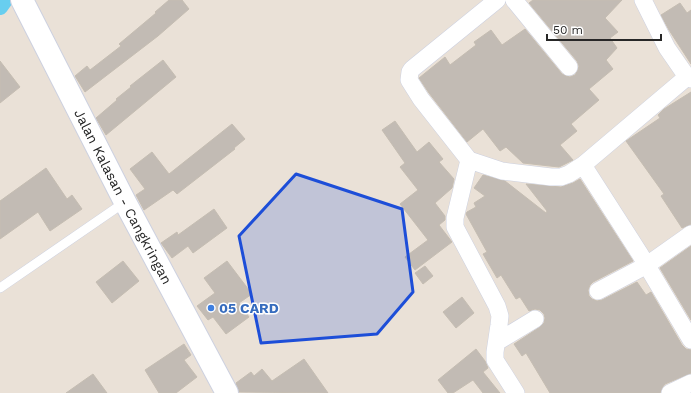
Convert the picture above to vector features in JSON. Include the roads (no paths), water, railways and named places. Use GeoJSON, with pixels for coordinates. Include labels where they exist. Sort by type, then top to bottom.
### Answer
{"type":"FeatureCollection","features":[{"type":"Feature","properties":{"kind":"main road","name":"Jalan Kalasan - Cangkringan"},"geometry":{"type":"LineString","coordinates":[[22,1],[125,202],[226,393]]}},
{"type":"Feature","properties":{"kind":"street"},"geometry":{"type":"LineString","coordinates":[[497,0],[412,68],[409,80],[421,99],[469,160],[502,171],[551,177],[562,177],[583,165],[689,78],[667,48],[643,0]]}},
{"type":"Feature","properties":{"kind":"street"},"geometry":{"type":"LineString","coordinates":[[514,0],[569,67]]}},
{"type":"Feature","properties":{"kind":"street"},"geometry":{"type":"LineString","coordinates":[[469,160],[455,218],[455,227],[498,306],[500,316],[495,360],[516,393]]}},
{"type":"Feature","properties":{"kind":"street"},"geometry":{"type":"LineString","coordinates":[[583,165],[647,265],[691,340]]}},
{"type":"Feature","properties":{"kind":"street"},"geometry":{"type":"LineString","coordinates":[[598,291],[647,265],[691,234]]}},
{"type":"Feature","properties":{"kind":"street"},"geometry":{"type":"LineString","coordinates":[[497,342],[535,319]]}},
{"type":"Feature","properties":{"kind":"street"},"geometry":{"type":"LineString","coordinates":[[670,393],[691,383]]}},
{"type":"Feature","properties":{"kind":"lane"},"geometry":{"type":"LineString","coordinates":[[0,288],[125,202]]}},
{"type":"Feature","properties":{"kind":"waterway"},"geometry":{"type":"LineString","coordinates":[[0,7],[5,0]]}},
{"type":"Feature","properties":{"kind":"place","name":"05 CARD"},"geometry":{"type":"Point","coordinates":[211,308]}}]}
